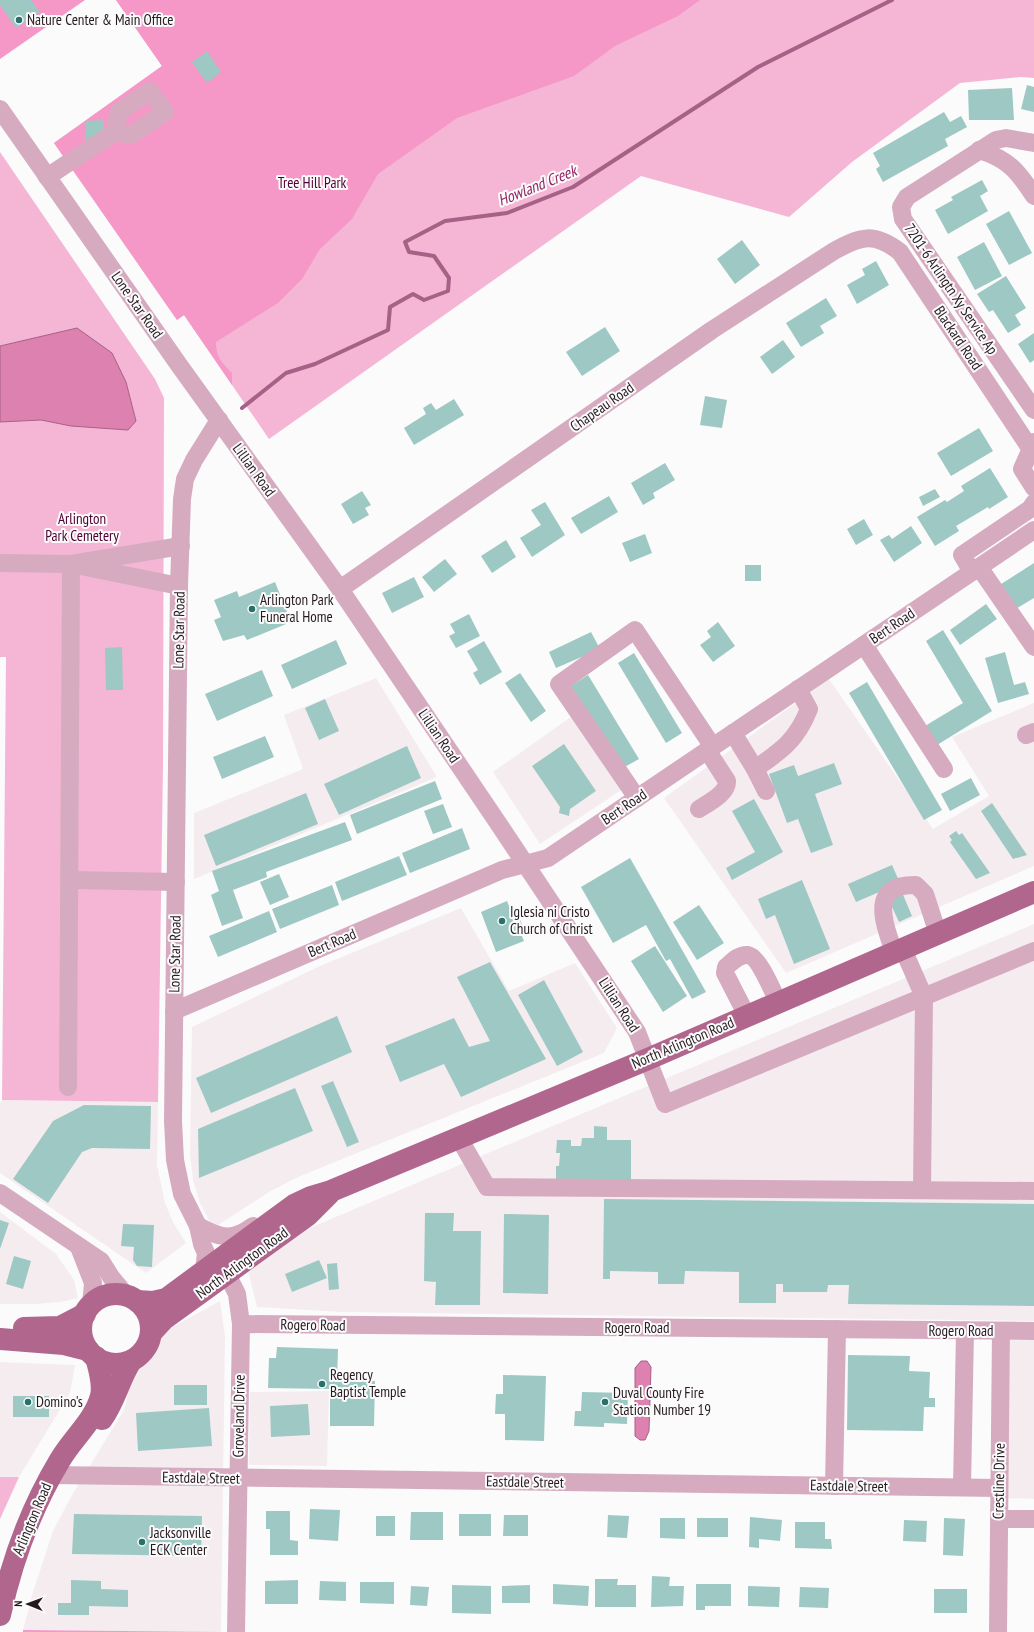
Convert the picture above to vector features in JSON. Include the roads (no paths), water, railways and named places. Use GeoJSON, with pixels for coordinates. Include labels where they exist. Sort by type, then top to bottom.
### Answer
{"type":"FeatureCollection","features":[{"type":"Feature","properties":{"kind":"main road","name":"North Arlington Road"},"geometry":{"type":"LineString","coordinates":[[131,1298],[153,1302],[166,1299],[294,1205],[648,1059],[938,934],[1032,897]]}},
{"type":"Feature","properties":{"kind":"main road","name":"North Arlington Road"},"geometry":{"type":"LineString","coordinates":[[151,1333],[164,1319],[308,1215],[321,1194]]}},
{"type":"Feature","properties":{"kind":"main road"},"geometry":{"type":"LineString","coordinates":[[0,1326],[60,1327],[88,1309],[97,1300],[111,1294],[131,1298],[142,1306],[149,1318],[151,1333],[142,1352],[130,1361],[116,1364],[109,1363],[92,1354],[64,1344],[0,1339]]}},
{"type":"Feature","properties":{"kind":"main road"},"geometry":{"type":"LineString","coordinates":[[88,1309],[82,1321],[82,1336],[92,1354]]}},
{"type":"Feature","properties":{"kind":"main road","name":"Arlington Road"},"geometry":{"type":"LineString","coordinates":[[0,1615],[20,1541],[36,1504],[50,1475],[66,1449],[94,1412],[101,1396],[102,1380],[92,1354]]}},
{"type":"Feature","properties":{"kind":"main road","name":"Arlington Road"},"geometry":{"type":"LineString","coordinates":[[80,1431],[101,1420],[116,1395],[122,1374],[130,1361]]}},
{"type":"Feature","properties":{"kind":"street","name":"Lone Star Road"},"geometry":{"type":"LineString","coordinates":[[0,109],[7,130],[47,177],[219,420],[194,460],[185,479],[182,499],[179,586],[173,1121],[175,1160],[182,1194],[198,1226],[202,1244],[206,1253],[204,1270]]}},
{"type":"Feature","properties":{"kind":"street"},"geometry":{"type":"LineString","coordinates":[[47,177],[115,132]]}},
{"type":"Feature","properties":{"kind":"street","name":"7201-6 Arlingtn Xy Service Ap"},"geometry":{"type":"LineString","coordinates":[[1029,142],[1006,138],[996,140],[907,197],[901,207],[903,219],[1034,410]]}},
{"type":"Feature","properties":{"kind":"street"},"geometry":{"type":"LineString","coordinates":[[1013,167],[1029,142]]}},
{"type":"Feature","properties":{"kind":"street"},"geometry":{"type":"LineString","coordinates":[[979,150],[992,154],[1013,167],[1034,196]]}},
{"type":"Feature","properties":{"kind":"street","name":"Blackard Road"},"geometry":{"type":"LineString","coordinates":[[870,237],[887,241],[900,252],[1033,448]]}},
{"type":"Feature","properties":{"kind":"street","name":"Chapeau Road"},"geometry":{"type":"LineString","coordinates":[[340,589],[712,330],[849,242],[870,237]]}},
{"type":"Feature","properties":{"kind":"street","name":"Lillian Road"},"geometry":{"type":"LineString","coordinates":[[219,420],[340,589],[637,1032],[665,1104],[924,996]]}},
{"type":"Feature","properties":{"kind":"street"},"geometry":{"type":"LineString","coordinates":[[1033,448],[1022,469],[1034,488]]}},
{"type":"Feature","properties":{"kind":"street"},"geometry":{"type":"LineString","coordinates":[[1034,503],[1030,509],[962,555],[975,569],[1034,647]]}},
{"type":"Feature","properties":{"kind":"street","name":"Bert Road"},"geometry":{"type":"LineString","coordinates":[[174,1011],[502,870],[548,858],[1034,530]]}},
{"type":"Feature","properties":{"kind":"street"},"geometry":{"type":"LineString","coordinates":[[0,564],[71,564],[181,546]]}},
{"type":"Feature","properties":{"kind":"street"},"geometry":{"type":"LineString","coordinates":[[71,564],[179,586]]}},
{"type":"Feature","properties":{"kind":"street"},"geometry":{"type":"LineString","coordinates":[[68,1087],[71,880],[71,564]]}},
{"type":"Feature","properties":{"kind":"street"},"geometry":{"type":"LineString","coordinates":[[637,798],[559,684],[635,630],[710,748],[728,781],[728,785],[724,791],[699,809]]}},
{"type":"Feature","properties":{"kind":"street"},"geometry":{"type":"LineString","coordinates":[[864,645],[944,769]]}},
{"type":"Feature","properties":{"kind":"street"},"geometry":{"type":"LineString","coordinates":[[755,769],[786,747],[803,725],[809,709],[798,689]]}},
{"type":"Feature","properties":{"kind":"street"},"geometry":{"type":"LineString","coordinates":[[733,733],[755,769],[766,791]]}},
{"type":"Feature","properties":{"kind":"street"},"geometry":{"type":"LineString","coordinates":[[71,880],[176,882]]}},
{"type":"Feature","properties":{"kind":"street"},"geometry":{"type":"LineString","coordinates":[[922,1190],[924,996],[898,951],[883,920],[883,901],[887,893],[898,888],[916,885],[924,894],[938,934]]}},
{"type":"Feature","properties":{"kind":"street"},"geometry":{"type":"LineString","coordinates":[[924,996],[1034,951]]}},
{"type":"Feature","properties":{"kind":"street"},"geometry":{"type":"LineString","coordinates":[[747,1016],[725,972],[726,967],[738,957],[748,955],[753,957],[760,967],[778,1002]]}},
{"type":"Feature","properties":{"kind":"street"},"geometry":{"type":"LineString","coordinates":[[459,1138],[487,1187],[1034,1191]]}},
{"type":"Feature","properties":{"kind":"street"},"geometry":{"type":"LineString","coordinates":[[0,1193],[101,1261],[111,1277],[131,1298]]}},
{"type":"Feature","properties":{"kind":"street"},"geometry":{"type":"LineString","coordinates":[[198,1226],[216,1235],[229,1238],[243,1233],[291,1198],[321,1194]]}},
{"type":"Feature","properties":{"kind":"street"},"geometry":{"type":"LineString","coordinates":[[79,1247],[89,1268],[93,1283],[88,1309]]}},
{"type":"Feature","properties":{"kind":"street","name":"Groveland Drive"},"geometry":{"type":"LineString","coordinates":[[227,1274],[237,1294],[241,1324],[236,1632]]}},
{"type":"Feature","properties":{"kind":"street","name":"Rogero Road"},"geometry":{"type":"LineString","coordinates":[[241,1324],[1034,1331]]}},
{"type":"Feature","properties":{"kind":"street"},"geometry":{"type":"LineString","coordinates":[[834,1486],[837,1330]]}},
{"type":"Feature","properties":{"kind":"street"},"geometry":{"type":"LineString","coordinates":[[962,1488],[965,1331]]}},
{"type":"Feature","properties":{"kind":"street","name":"Crestline Drive"},"geometry":{"type":"LineString","coordinates":[[998,1632],[1001,1331]]}},
{"type":"Feature","properties":{"kind":"street","name":"Eastdale Street"},"geometry":{"type":"LineString","coordinates":[[50,1475],[238,1479],[999,1488]]}},
{"type":"Feature","properties":{"kind":"street"},"geometry":{"type":"LineString","coordinates":[[999,1519],[1034,1520]]}},
{"type":"Feature","properties":{"kind":"waterway","name":"Howland Creek"},"geometry":{"type":"LineString","coordinates":[[242,408],[286,373],[315,364],[388,330],[390,307],[413,294],[424,300],[448,291],[449,278],[434,256],[409,252],[405,242],[445,221],[507,213],[573,187],[758,67],[892,0]]}},
{"type":"Feature","properties":{"kind":"place","name":"Nature Center & Main Office"},"geometry":{"type":"Point","coordinates":[19,20]}},
{"type":"Feature","properties":{"kind":"place","name":"Arlington Park Funeral Home"},"geometry":{"type":"Point","coordinates":[252,609]}},
{"type":"Feature","properties":{"kind":"place","name":"Iglesia ni Cristo Church of Christ"},"geometry":{"type":"Point","coordinates":[502,921]}},
{"type":"Feature","properties":{"kind":"place","name":"Regency Baptist Temple"},"geometry":{"type":"Point","coordinates":[322,1384]}},
{"type":"Feature","properties":{"kind":"place","name":"Domino's"},"geometry":{"type":"Point","coordinates":[28,1402]}},
{"type":"Feature","properties":{"kind":"place","name":"Duval County Fire Station Number 19"},"geometry":{"type":"Point","coordinates":[605,1402]}},
{"type":"Feature","properties":{"kind":"place","name":"Jacksonville ECK Center"},"geometry":{"type":"Point","coordinates":[142,1542]}},
{"type":"Feature","properties":{"kind":"park label","name":"Tree Hill Park"},"geometry":{"type":"Point","coordinates":[312,183]}},
{"type":"Feature","properties":{"kind":"park label","name":"Arlington Park Cemetery"},"geometry":{"type":"Point","coordinates":[82,528]}}]}
